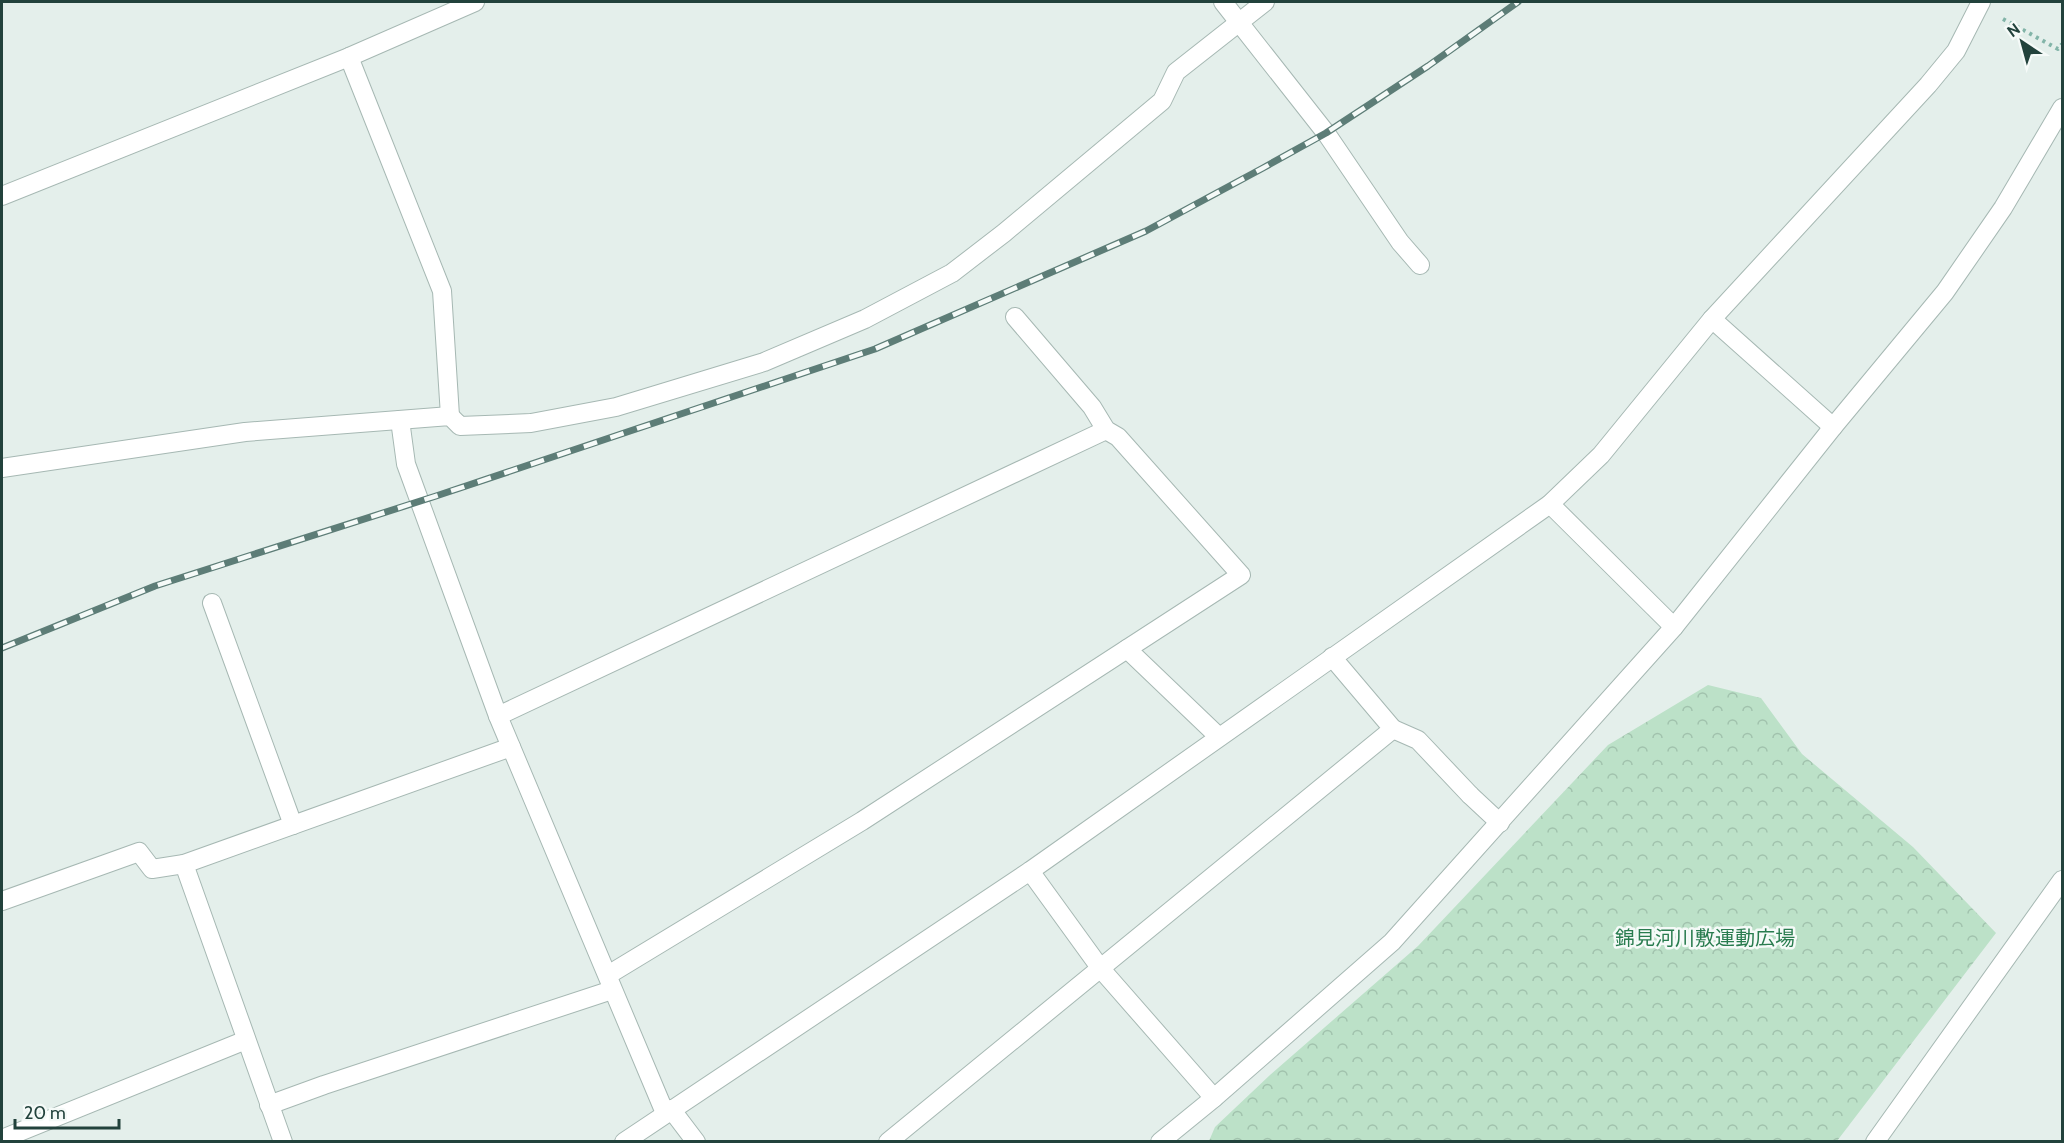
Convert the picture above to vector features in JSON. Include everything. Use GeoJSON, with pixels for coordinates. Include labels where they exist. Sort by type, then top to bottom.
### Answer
{"type":"FeatureCollection","features":[{"type":"Feature","properties":{"kind":"street"},"geometry":{"type":"LineString","coordinates":[[2,196],[350,57],[475,2]]}},
{"type":"Feature","properties":{"kind":"street"},"geometry":{"type":"LineString","coordinates":[[1223,2],[1326,133],[1400,242],[1420,265]]}},
{"type":"Feature","properties":{"kind":"street"},"geometry":{"type":"LineString","coordinates":[[350,57],[442,291],[450,416],[460,426],[531,423],[616,407],[764,362],[865,319],[952,273],[1004,233],[1162,101],[1176,72],[1265,2]]}},
{"type":"Feature","properties":{"kind":"street"},"geometry":{"type":"LineString","coordinates":[[624,1142],[1030,871],[1550,504],[1601,455],[1712,319],[1928,85],[1956,51],[1980,4]]}},
{"type":"Feature","properties":{"kind":"street"},"geometry":{"type":"LineString","coordinates":[[1160,1142],[1172,1135],[1392,942],[1674,627],[1833,427],[1945,292],[2003,208],[2062,108]]}},
{"type":"Feature","properties":{"kind":"street"},"geometry":{"type":"LineString","coordinates":[[269,1105],[610,982],[1240,576],[1118,437],[1106,430],[1092,407],[1015,317]]}},
{"type":"Feature","properties":{"kind":"street"},"geometry":{"type":"LineString","coordinates":[[1712,319],[1833,427]]}},
{"type":"Feature","properties":{"kind":"street"},"geometry":{"type":"LineString","coordinates":[[2,468],[245,432],[450,416]]}},
{"type":"Feature","properties":{"kind":"street"},"geometry":{"type":"LineString","coordinates":[[400,420],[406,464],[498,716],[610,982],[668,1111],[696,1142]]}},
{"type":"Feature","properties":{"kind":"street"},"geometry":{"type":"LineString","coordinates":[[498,716],[1106,430]]}},
{"type":"Feature","properties":{"kind":"street"},"geometry":{"type":"LineString","coordinates":[[1550,504],[1674,627]]}},
{"type":"Feature","properties":{"kind":"street"},"geometry":{"type":"LineString","coordinates":[[212,603],[293,825]]}},
{"type":"Feature","properties":{"kind":"street"},"geometry":{"type":"LineString","coordinates":[[1126,649],[1219,737]]}},
{"type":"Feature","properties":{"kind":"street"},"geometry":{"type":"LineString","coordinates":[[1332,657],[1393,729],[1418,740],[1500,823]]}},
{"type":"Feature","properties":{"kind":"street"},"geometry":{"type":"LineString","coordinates":[[888,1142],[1393,729]]}},
{"type":"Feature","properties":{"kind":"street"},"geometry":{"type":"LineString","coordinates":[[2,901],[139,852],[152,869],[184,864],[512,747]]}},
{"type":"Feature","properties":{"kind":"street"},"geometry":{"type":"LineString","coordinates":[[184,864],[282,1142]]}},
{"type":"Feature","properties":{"kind":"street"},"geometry":{"type":"LineString","coordinates":[[1030,871],[1101,969],[1214,1098]]}},
{"type":"Feature","properties":{"kind":"street"},"geometry":{"type":"LineString","coordinates":[[1875,1142],[2062,880]]}},
{"type":"Feature","properties":{"kind":"street"},"geometry":{"type":"LineString","coordinates":[[2,1139],[246,1040]]}},
{"type":"Feature","properties":{"kind":"path"},"geometry":{"type":"LineString","coordinates":[[1980,4],[2058,49],[2062,44]]}},
{"type":"Feature","properties":{"kind":"green space","name":"錦見河川敷運動広場"},"geometry":{"type":"Polygon","coordinates":[[[1708,685],[1761,698],[1802,754],[1913,847],[1996,933],[1837,1141],[1209,1141],[1215,1127],[1270,1075],[1418,946],[1608,745],[1708,685]]]}},
{"type":"Feature","properties":{"kind":"railway"},"geometry":{"type":"LineString","coordinates":[[2,648],[155,586],[436,496],[875,349],[1146,231],[1263,168],[1326,133],[1428,66],[1518,2]]}}]}
